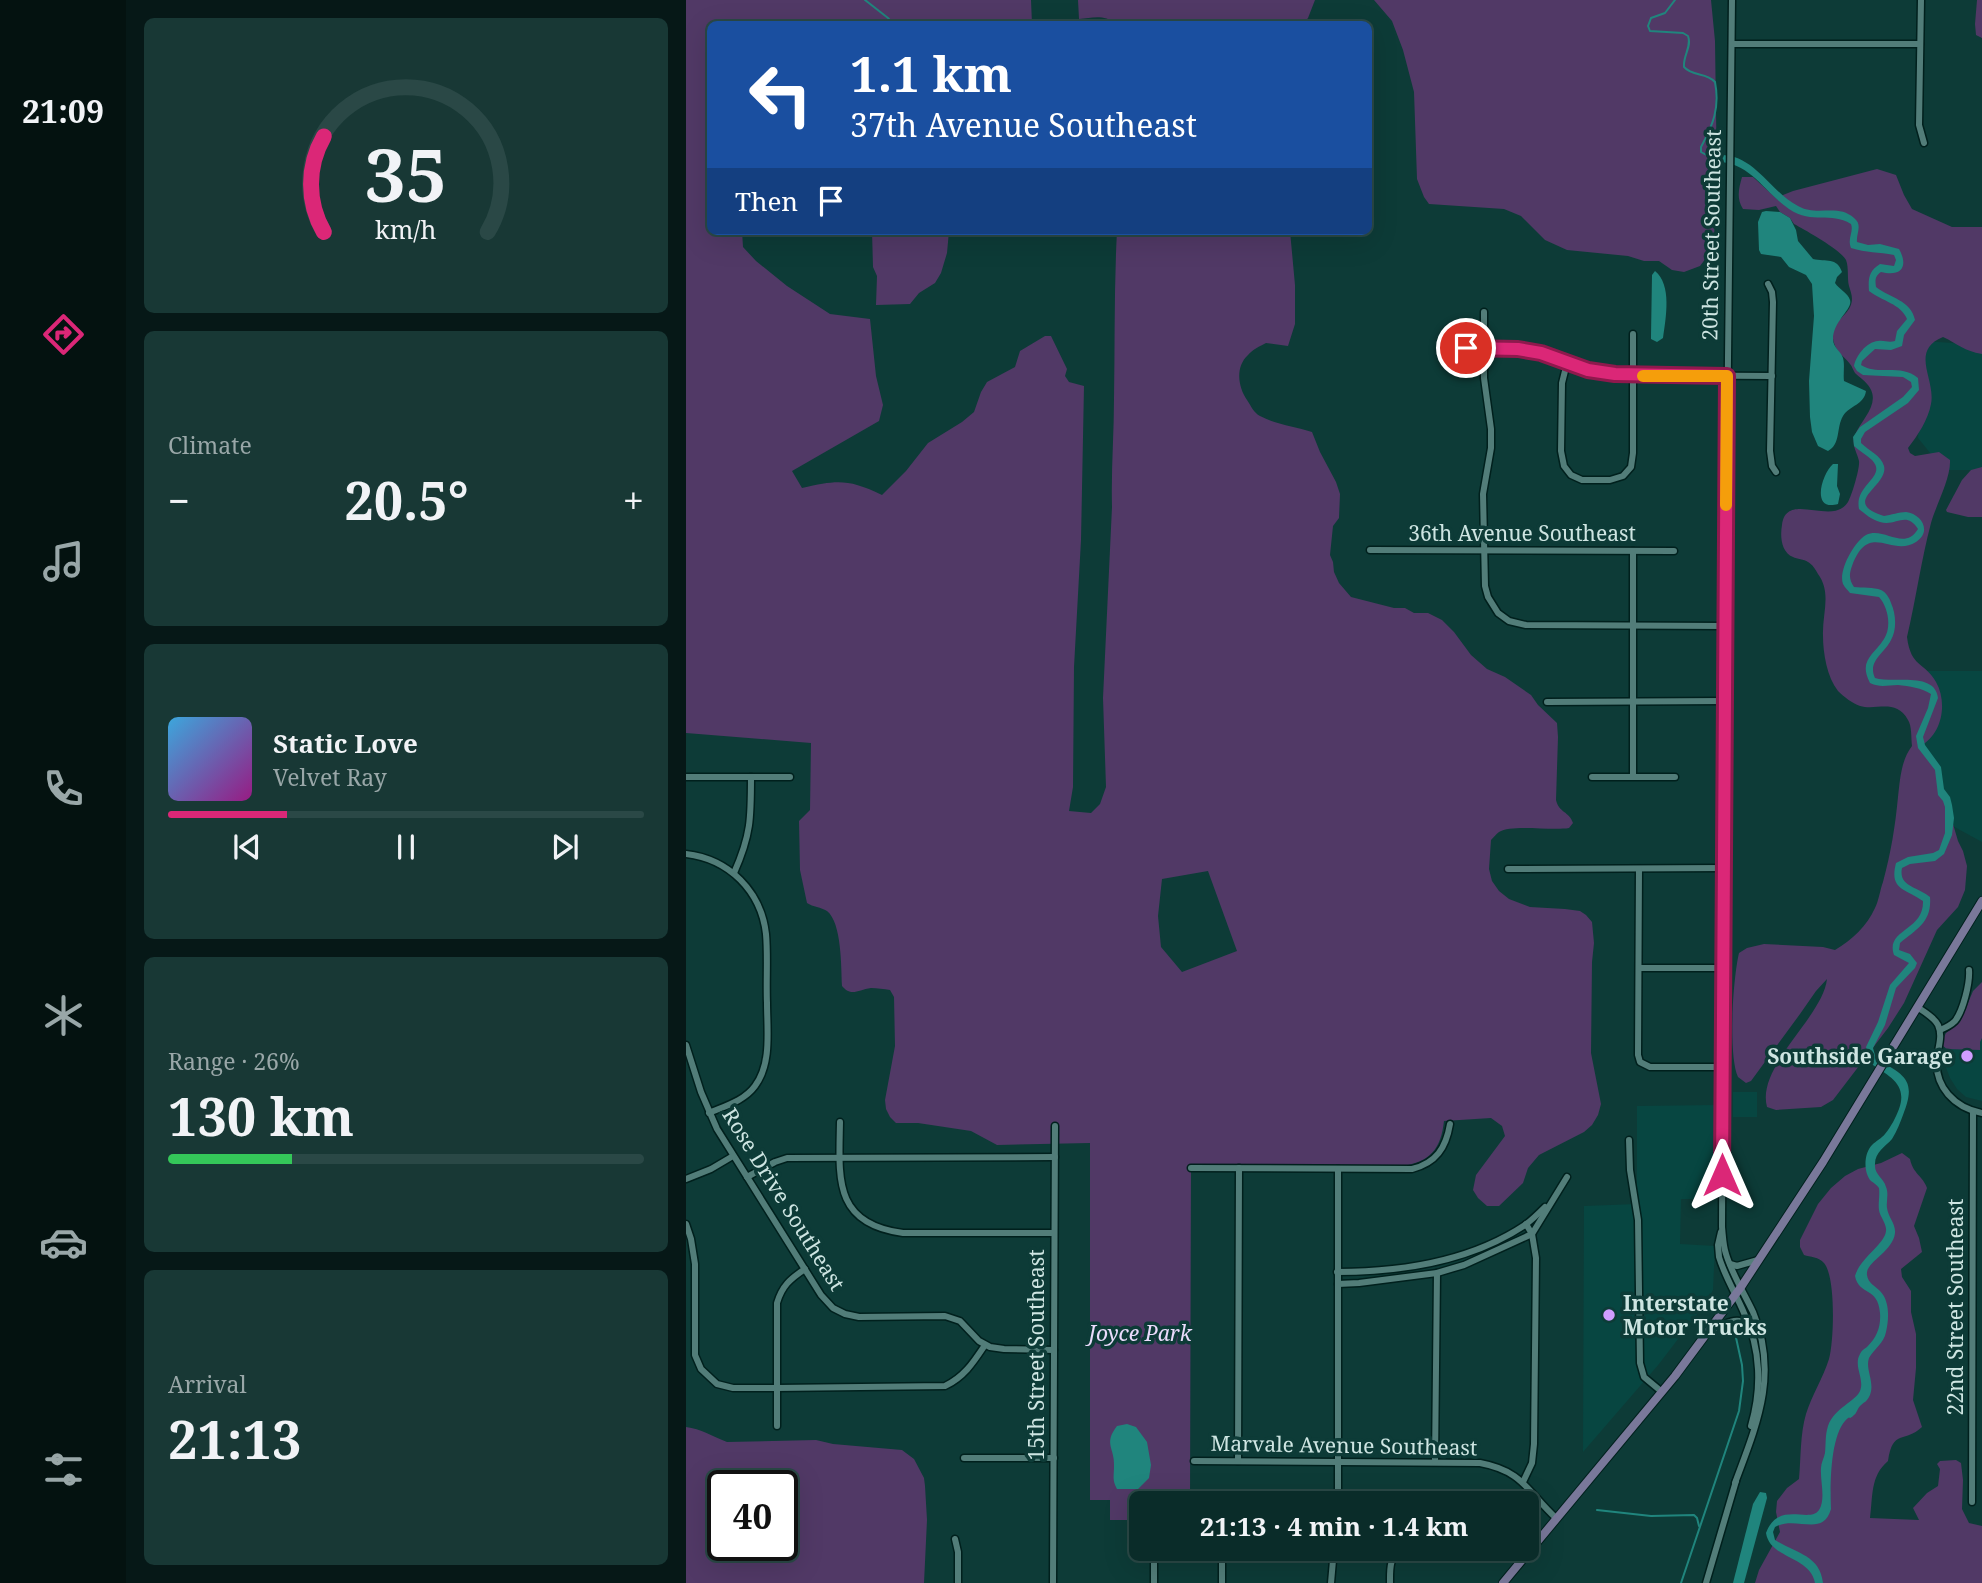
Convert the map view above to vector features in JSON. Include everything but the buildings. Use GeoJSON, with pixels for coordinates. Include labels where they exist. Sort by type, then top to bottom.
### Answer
{"type":"FeatureCollection","features":[{"type":"Feature","properties":{"kind":"main road"},"geometry":{"type":"LineString","coordinates":[[1503,1583],[1662,1392],[1710,1331],[1760,1260],[1982,901]]}},
{"type":"Feature","properties":{"kind":"street","name":"20th Street Southeast"},"geometry":{"type":"LineString","coordinates":[[1732,0],[1724,626],[1722,1227],[1724,1248],[1762,1340],[1765,1382],[1758,1418],[1735,1483]]}},
{"type":"Feature","properties":{"kind":"street"},"geometry":{"type":"LineString","coordinates":[[1920,0],[1920,125],[1924,143]]}},
{"type":"Feature","properties":{"kind":"street"},"geometry":{"type":"LineString","coordinates":[[1731,44],[1920,44]]}},
{"type":"Feature","properties":{"kind":"street"},"geometry":{"type":"LineString","coordinates":[[1769,284],[1773,302],[1770,452],[1772,466],[1776,472]]}},
{"type":"Feature","properties":{"kind":"street"},"geometry":{"type":"LineString","coordinates":[[1484,312],[1484,378],[1491,438],[1483,494],[1483,551],[1485,586],[1498,613],[1509,621],[1526,625],[1724,626]]}},
{"type":"Feature","properties":{"kind":"street"},"geometry":{"type":"LineString","coordinates":[[1567,363],[1562,383],[1561,451],[1564,466],[1571,475],[1582,480],[1610,480],[1623,476],[1631,467],[1634,412],[1633,334]]}},
{"type":"Feature","properties":{"kind":"street"},"geometry":{"type":"LineString","coordinates":[[1448,347],[1518,349],[1541,353],[1588,370],[1633,376],[1772,376]]}},
{"type":"Feature","properties":{"kind":"street","name":"36th Avenue Southeast"},"geometry":{"type":"LineString","coordinates":[[1370,550],[1674,551]]}},
{"type":"Feature","properties":{"kind":"street"},"geometry":{"type":"LineString","coordinates":[[1633,551],[1633,776]]}},
{"type":"Feature","properties":{"kind":"street"},"geometry":{"type":"LineString","coordinates":[[1547,702],[1724,701]]}},
{"type":"Feature","properties":{"kind":"street"},"geometry":{"type":"LineString","coordinates":[[1592,776],[1675,776]]}},
{"type":"Feature","properties":{"kind":"street"},"geometry":{"type":"LineString","coordinates":[[686,777],[790,778]]}},
{"type":"Feature","properties":{"kind":"street"},"geometry":{"type":"LineString","coordinates":[[734,873],[750,831],[751,777]]}},
{"type":"Feature","properties":{"kind":"street"},"geometry":{"type":"LineString","coordinates":[[686,854],[708,858],[734,873],[754,898],[764,922],[766,936],[767,1049],[764,1069],[754,1087],[736,1101],[709,1113]]}},
{"type":"Feature","properties":{"kind":"street"},"geometry":{"type":"LineString","coordinates":[[1508,869],[1724,868]]}},
{"type":"Feature","properties":{"kind":"street"},"geometry":{"type":"LineString","coordinates":[[1639,869],[1638,1055],[1642,1064],[1650,1067],[1723,1067]]}},
{"type":"Feature","properties":{"kind":"street"},"geometry":{"type":"LineString","coordinates":[[1639,968],[1723,968]]}},
{"type":"Feature","properties":{"kind":"street"},"geometry":{"type":"LineString","coordinates":[[1940,1030],[1958,1016],[1968,986],[1969,970]]}},
{"type":"Feature","properties":{"kind":"street"},"geometry":{"type":"LineString","coordinates":[[1917,1007],[1933,1018],[1940,1030],[1937,1064],[1940,1081],[1952,1100],[1962,1107],[1982,1113]]}},
{"type":"Feature","properties":{"kind":"street","name":"Rose Drive Southeast"},"geometry":{"type":"LineString","coordinates":[[687,1050],[709,1113],[821,1295],[839,1312],[859,1317],[954,1318],[985,1345]]}},
{"type":"Feature","properties":{"kind":"street","name":"22nd Street Southeast"},"geometry":{"type":"LineString","coordinates":[[1972,1503],[1973,1111]]}},
{"type":"Feature","properties":{"kind":"street"},"geometry":{"type":"LineString","coordinates":[[840,1122],[839,1177],[845,1198],[865,1222],[883,1230],[903,1233],[1054,1233]]}},
{"type":"Feature","properties":{"kind":"street"},"geometry":{"type":"LineString","coordinates":[[1191,1168],[1338,1170],[1422,1166],[1442,1150],[1450,1124]]}},
{"type":"Feature","properties":{"kind":"street","name":"15th Street Southeast"},"geometry":{"type":"LineString","coordinates":[[1053,1583],[1055,1126]]}},
{"type":"Feature","properties":{"kind":"street"},"geometry":{"type":"LineString","coordinates":[[1629,1140],[1630,1170],[1638,1220],[1640,1363],[1644,1377],[1662,1392]]}},
{"type":"Feature","properties":{"kind":"street"},"geometry":{"type":"LineString","coordinates":[[686,1178],[711,1169],[733,1156]]}},
{"type":"Feature","properties":{"kind":"street"},"geometry":{"type":"LineString","coordinates":[[747,1177],[787,1158],[1055,1157]]}},
{"type":"Feature","properties":{"kind":"street"},"geometry":{"type":"LineString","coordinates":[[1238,1461],[1239,1168]]}},
{"type":"Feature","properties":{"kind":"street"},"geometry":{"type":"LineString","coordinates":[[1338,1170],[1338,1491]]}},
{"type":"Feature","properties":{"kind":"street"},"geometry":{"type":"LineString","coordinates":[[1338,1284],[1437,1273],[1464,1265],[1532,1234],[1566,1177]]}},
{"type":"Feature","properties":{"kind":"street"},"geometry":{"type":"LineString","coordinates":[[1337,1272],[1395,1269],[1462,1254],[1496,1241],[1526,1224],[1549,1203]]}},
{"type":"Feature","properties":{"kind":"street"},"geometry":{"type":"LineString","coordinates":[[686,1224],[694,1252],[695,1355],[701,1369],[710,1379],[725,1387],[945,1386],[962,1376],[985,1345],[998,1349],[1054,1350]]}},
{"type":"Feature","properties":{"kind":"street"},"geometry":{"type":"LineString","coordinates":[[1523,1482],[1534,1450],[1535,1258],[1532,1234],[1526,1224]]}},
{"type":"Feature","properties":{"kind":"street","name":"20th Street Southeast"},"geometry":{"type":"LineString","coordinates":[[1706,1583],[1755,1413],[1757,1396],[1757,1354],[1749,1325],[1719,1258],[1718,1245],[1722,1227]]}},
{"type":"Feature","properties":{"kind":"street"},"geometry":{"type":"LineString","coordinates":[[1730,1264],[1737,1266],[1760,1260]]}},
{"type":"Feature","properties":{"kind":"street"},"geometry":{"type":"LineString","coordinates":[[777,1426],[777,1303],[786,1282],[805,1269]]}},
{"type":"Feature","properties":{"kind":"street"},"geometry":{"type":"LineString","coordinates":[[1435,1462],[1437,1273]]}},
{"type":"Feature","properties":{"kind":"street"},"geometry":{"type":"LineString","coordinates":[[1710,1331],[1738,1320],[1749,1325]]}},
{"type":"Feature","properties":{"kind":"street"},"geometry":{"type":"LineString","coordinates":[[964,1458],[1054,1458]]}},
{"type":"Feature","properties":{"kind":"street","name":"Marvale Avenue Southeast"},"geometry":{"type":"LineString","coordinates":[[1194,1461],[1480,1463],[1509,1471],[1523,1482],[1556,1518]]}},
{"type":"Feature","properties":{"kind":"street"},"geometry":{"type":"LineString","coordinates":[[955,1539],[958,1552],[958,1583]]}},
{"type":"Feature","properties":{"kind":"street"},"geometry":{"type":"LineString","coordinates":[[1154,1561],[1154,1583]]}},
{"type":"Feature","properties":{"kind":"street"},"geometry":{"type":"LineString","coordinates":[[1222,1561],[1222,1583]]}},
{"type":"Feature","properties":{"kind":"street"},"geometry":{"type":"LineString","coordinates":[[1331,1583],[1333,1561]]}},
{"type":"Feature","properties":{"kind":"street"},"geometry":{"type":"LineString","coordinates":[[1390,1583],[1391,1561]]}},
{"type":"Feature","properties":{"kind":"shaded area"},"geometry":{"type":"Polygon","coordinates":[[[1719,155],[1742,160],[1798,206],[1848,214],[1858,223],[1857,242],[1899,249],[1902,255],[1901,269],[1894,273],[1881,272],[1876,278],[1876,287],[1905,304],[1915,320],[1904,335],[1902,346],[1891,350],[1875,349],[1861,365],[1875,370],[1897,370],[1911,374],[1918,378],[1919,390],[1908,403],[1865,432],[1861,443],[1878,456],[1884,466],[1884,473],[1869,493],[1866,505],[1871,511],[1884,516],[1912,513],[1923,524],[1924,529],[1921,538],[1907,546],[1873,542],[1866,545],[1852,566],[1850,577],[1854,587],[1875,588],[1885,592],[1894,612],[1893,636],[1875,662],[1875,678],[1921,681],[1935,690],[1938,698],[1923,737],[1925,745],[1941,767],[1944,789],[1950,797],[1954,818],[1952,835],[1944,854],[1935,861],[1910,864],[1902,868],[1906,883],[1930,897],[1929,913],[1922,924],[1900,943],[1899,950],[1910,954],[1917,963],[1896,988],[1885,1025],[1873,1048],[1876,1059],[1906,1080],[1909,1094],[1897,1130],[1875,1160],[1876,1171],[1887,1190],[1887,1208],[1895,1230],[1890,1246],[1870,1266],[1867,1275],[1886,1300],[1886,1332],[1869,1358],[1870,1395],[1855,1414],[1845,1421],[1836,1439],[1832,1463],[1831,1509],[1827,1518],[1815,1524],[1783,1524],[1775,1527],[1773,1532],[1775,1540],[1805,1556],[1817,1566],[1823,1583],[1815,1583],[1806,1567],[1775,1548],[1766,1533],[1778,1517],[1815,1514],[1819,1510],[1822,1495],[1821,1466],[1828,1426],[1835,1414],[1860,1391],[1858,1359],[1878,1332],[1879,1304],[1860,1286],[1855,1276],[1862,1263],[1885,1236],[1885,1226],[1879,1210],[1879,1188],[1868,1177],[1867,1153],[1895,1119],[1901,1093],[1895,1082],[1870,1063],[1866,1047],[1878,1022],[1890,985],[1909,963],[1894,955],[1895,940],[1922,911],[1923,901],[1897,883],[1894,872],[1896,863],[1908,857],[1939,850],[1945,833],[1945,807],[1938,795],[1935,770],[1918,748],[1916,736],[1931,694],[1911,687],[1870,683],[1867,663],[1886,634],[1887,612],[1879,597],[1850,593],[1842,578],[1848,557],[1866,535],[1873,533],[1900,539],[1912,535],[1918,529],[1914,523],[1905,520],[1886,523],[1877,521],[1859,509],[1861,493],[1874,476],[1876,466],[1854,446],[1853,437],[1860,427],[1903,397],[1912,387],[1911,382],[1903,377],[1863,375],[1854,366],[1859,354],[1869,344],[1895,341],[1897,331],[1907,319],[1896,306],[1869,291],[1871,272],[1880,264],[1894,266],[1896,260],[1894,255],[1851,248],[1851,224],[1836,218],[1798,214],[1739,167],[1718,162],[1719,155]]]}},
{"type":"Feature","properties":{"kind":"shaded area"},"geometry":{"type":"Polygon","coordinates":[[[1762,212],[1780,212],[1790,218],[1798,241],[1813,259],[1830,261],[1840,267],[1842,272],[1835,283],[1850,300],[1849,307],[1836,327],[1833,342],[1843,358],[1844,381],[1866,391],[1863,399],[1843,416],[1837,440],[1828,451],[1818,446],[1810,417],[1809,381],[1814,316],[1812,284],[1806,275],[1789,267],[1781,257],[1761,254],[1758,222],[1762,212]]]}},
{"type":"Feature","properties":{"kind":"shaded area"},"geometry":{"type":"Polygon","coordinates":[[[1655,271],[1664,284],[1667,302],[1663,338],[1657,342],[1651,339],[1652,275],[1655,271]]]}},
{"type":"Feature","properties":{"kind":"shaded area"},"geometry":{"type":"Polygon","coordinates":[[[1923,341],[1982,345],[1982,470],[1944,470],[1918,438],[1923,341]]]}},
{"type":"Feature","properties":{"kind":"shaded area"},"geometry":{"type":"Polygon","coordinates":[[[1833,464],[1838,464],[1837,486],[1840,494],[1838,504],[1830,505],[1824,503],[1821,491],[1825,476],[1833,464]]]}},
{"type":"Feature","properties":{"kind":"shaded area"},"geometry":{"type":"Polygon","coordinates":[[[1927,671],[1982,671],[1982,842],[1949,824],[1920,745],[1931,703],[1927,671]]]}},
{"type":"Feature","properties":{"kind":"shaded area"},"geometry":{"type":"Polygon","coordinates":[[[1982,1035],[1982,1101],[1966,1097],[1957,1089],[1945,1065],[1945,1043],[1982,1035]]]}},
{"type":"Feature","properties":{"kind":"shaded area"},"geometry":{"type":"Polygon","coordinates":[[[1733,1092],[1757,1092],[1757,1117],[1733,1117],[1733,1092]]]}},
{"type":"Feature","properties":{"kind":"shaded area"},"geometry":{"type":"Polygon","coordinates":[[[1717,1105],[1716,1199],[1681,1199],[1680,1244],[1715,1246],[1713,1290],[1659,1364],[1583,1452],[1584,1206],[1637,1204],[1637,1106],[1717,1105]]]}},
{"type":"Feature","properties":{"kind":"shaded area"},"geometry":{"type":"Polygon","coordinates":[[[1127,1424],[1136,1427],[1147,1442],[1151,1465],[1149,1478],[1138,1489],[1117,1489],[1114,1480],[1111,1437],[1117,1426],[1127,1424]]]}},
{"type":"Feature","properties":{"kind":"shaded area"},"geometry":{"type":"Polygon","coordinates":[[[1760,1492],[1766,1493],[1767,1498],[1744,1583],[1733,1583],[1753,1504],[1760,1492]]]}},
{"type":"Feature","properties":{"kind":"green space","name":"Joyce Park"},"geometry":{"type":"Polygon","coordinates":[[[686,0],[1031,0],[1032,21],[707,21],[707,235],[742,235],[743,247],[787,286],[830,314],[870,319],[876,376],[883,405],[879,421],[792,471],[802,488],[843,482],[882,495],[928,443],[974,412],[987,382],[1015,367],[1020,351],[1045,336],[1051,336],[1067,369],[1065,376],[1069,382],[1084,386],[1081,540],[1074,667],[1073,787],[1069,811],[1091,813],[1100,804],[1106,787],[1103,698],[1112,507],[1117,235],[1290,235],[1295,324],[1288,346],[1266,343],[1252,351],[1244,360],[1239,377],[1244,395],[1260,416],[1312,432],[1340,494],[1339,518],[1333,526],[1330,555],[1339,583],[1351,597],[1394,608],[1405,608],[1414,613],[1428,613],[1442,620],[1471,655],[1487,669],[1505,677],[1531,695],[1557,723],[1556,800],[1573,823],[1569,828],[1561,829],[1513,828],[1499,832],[1491,840],[1489,869],[1492,881],[1509,899],[1530,907],[1580,911],[1592,922],[1594,943],[1591,1053],[1601,1104],[1598,1115],[1584,1132],[1539,1155],[1528,1168],[1523,1183],[1499,1206],[1487,1206],[1473,1190],[1476,1175],[1505,1136],[1502,1126],[1491,1118],[1444,1121],[1440,1139],[1432,1152],[1420,1161],[1402,1166],[1191,1165],[1190,1491],[1129,1491],[1129,1520],[1110,1520],[1110,1500],[1090,1500],[1090,1143],[997,1145],[971,1131],[918,1123],[896,1123],[890,1117],[885,1100],[895,1046],[894,997],[890,990],[871,988],[852,992],[842,986],[836,925],[827,911],[807,903],[800,870],[799,821],[810,810],[811,743],[686,733],[686,0]],[[1208,871],[1162,879],[1158,916],[1161,947],[1182,972],[1237,951],[1208,871]]]}},
{"type":"Feature","properties":{"kind":"green space"},"geometry":{"type":"Polygon","coordinates":[[[1078,0],[1315,0],[1306,21],[1079,19],[1078,0]]]}},
{"type":"Feature","properties":{"kind":"green space"},"geometry":{"type":"Polygon","coordinates":[[[1374,0],[1711,0],[1715,41],[1717,181],[1714,237],[1709,254],[1700,266],[1684,272],[1672,270],[1659,261],[1567,250],[1545,240],[1521,216],[1504,209],[1429,204],[1417,179],[1414,92],[1403,50],[1392,21],[1374,0]]]}},
{"type":"Feature","properties":{"kind":"green space"},"geometry":{"type":"Polygon","coordinates":[[[1977,0],[1982,0],[1982,38],[1976,35],[1977,0]]]}},
{"type":"Feature","properties":{"kind":"green space"},"geometry":{"type":"Polygon","coordinates":[[[1877,169],[1896,175],[1912,209],[1952,227],[1982,227],[1982,354],[1943,337],[1927,350],[1926,366],[1932,395],[1931,404],[1928,416],[1908,448],[1915,456],[1939,452],[1950,460],[1948,475],[1927,537],[1907,637],[1915,659],[1931,675],[1940,690],[1941,718],[1933,734],[1920,746],[1938,773],[1963,851],[1967,866],[1965,890],[1958,907],[1937,930],[1904,1003],[1833,1100],[1821,1107],[1776,1110],[1767,1107],[1766,1091],[1771,1075],[1823,994],[1827,979],[1751,1081],[1746,1083],[1738,1077],[1732,1035],[1733,997],[1739,953],[1764,944],[1835,950],[1863,927],[1872,915],[1883,882],[1902,770],[1905,757],[1912,746],[1910,725],[1898,709],[1860,706],[1845,698],[1834,685],[1828,672],[1824,650],[1825,589],[1815,569],[1805,560],[1789,555],[1781,539],[1785,515],[1792,510],[1801,509],[1841,509],[1850,499],[1857,475],[1859,461],[1854,439],[1873,400],[1868,386],[1855,373],[1834,343],[1835,326],[1848,311],[1852,301],[1846,260],[1830,246],[1794,224],[1776,206],[1759,210],[1743,209],[1739,201],[1739,189],[1742,177],[1753,177],[1778,200],[1793,191],[1877,169]]]}},
{"type":"Feature","properties":{"kind":"green space"},"geometry":{"type":"Polygon","coordinates":[[[872,235],[949,235],[941,273],[935,283],[919,293],[910,304],[876,305],[877,276],[873,267],[872,235]]]}},
{"type":"Feature","properties":{"kind":"green space"},"geometry":{"type":"Polygon","coordinates":[[[1982,467],[1982,517],[1947,512],[1962,480],[1971,470],[1982,467]]]}},
{"type":"Feature","properties":{"kind":"green space"},"geometry":{"type":"Polygon","coordinates":[[[1982,982],[1980,1050],[1947,1049],[1943,1046],[1946,1033],[1960,1022],[1973,991],[1982,982]]]}},
{"type":"Feature","properties":{"kind":"green space"},"geometry":{"type":"Polygon","coordinates":[[[1902,1153],[1910,1159],[1927,1188],[1914,1226],[1922,1252],[1901,1269],[1902,1277],[1911,1291],[1911,1312],[1916,1334],[1913,1400],[1922,1427],[1893,1444],[1888,1461],[1875,1480],[1870,1518],[1919,1520],[1913,1508],[1938,1486],[1940,1469],[1937,1464],[1940,1461],[1956,1460],[1961,1463],[1962,1509],[1969,1523],[1982,1526],[1982,1583],[1755,1583],[1759,1570],[1780,1532],[1777,1501],[1787,1488],[1799,1479],[1804,1422],[1831,1350],[1833,1310],[1828,1270],[1820,1260],[1804,1255],[1800,1240],[1818,1204],[1845,1176],[1902,1153]]]}},
{"type":"Feature","properties":{"kind":"green space"},"geometry":{"type":"Polygon","coordinates":[[[686,1427],[727,1442],[816,1440],[902,1450],[914,1459],[924,1478],[927,1520],[924,1583],[686,1583],[686,1427]]]}},
{"type":"Feature","properties":{"kind":"waterway"},"geometry":{"type":"LineString","coordinates":[[865,0],[890,21]]}},
{"type":"Feature","properties":{"kind":"waterway"},"geometry":{"type":"LineString","coordinates":[[1675,0],[1665,13],[1651,18],[1648,26],[1650,31],[1683,33],[1688,36],[1684,67],[1715,82],[1717,100],[1714,116],[1701,152],[1720,158]]}},
{"type":"Feature","properties":{"kind":"waterway"},"geometry":{"type":"LineString","coordinates":[[1681,1583],[1739,1411],[1743,1381],[1735,1333]]}},
{"type":"Feature","properties":{"kind":"waterway"},"geometry":{"type":"LineString","coordinates":[[1597,1510],[1651,1516],[1694,1515],[1699,1526]]}},
{"type":"Feature","properties":{"kind":"slow traffic"},"geometry":{"type":"LineString","coordinates":[[1643,376],[1727,376],[1726,505]]}},
{"type":"Feature","properties":{"kind":"place","name":"Southside Garage"},"geometry":{"type":"Point","coordinates":[1967,1056]}},
{"type":"Feature","properties":{"kind":"place","name":"Interstate Motor Trucks"},"geometry":{"type":"Point","coordinates":[1609,1315]}},
{"type":"Feature","properties":{"kind":"route"},"geometry":{"type":"LineString","coordinates":[[1466,348],[1518,349],[1541,353],[1588,370],[1615,374],[1727,376],[1722,1175]]}}]}
